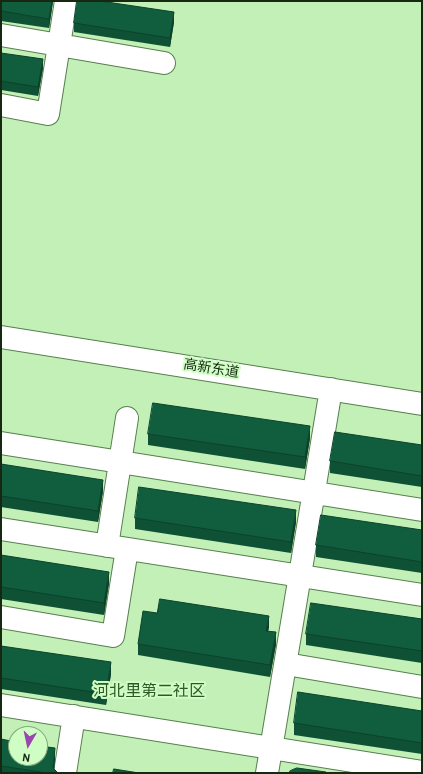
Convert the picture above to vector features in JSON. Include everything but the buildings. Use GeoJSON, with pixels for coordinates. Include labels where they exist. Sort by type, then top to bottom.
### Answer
{"type":"FeatureCollection","features":[{"type":"Feature","properties":{"kind":"street"},"geometry":{"type":"LineString","coordinates":[[1,105],[48,114],[66,1]]}},
{"type":"Feature","properties":{"kind":"street"},"geometry":{"type":"LineString","coordinates":[[1,35],[164,63]]}},
{"type":"Feature","properties":{"kind":"street","name":"高新东道"},"geometry":{"type":"LineString","coordinates":[[1,336],[422,404]]}},
{"type":"Feature","properties":{"kind":"street"},"geometry":{"type":"LineString","coordinates":[[267,773],[331,390]]}},
{"type":"Feature","properties":{"kind":"street"},"geometry":{"type":"LineString","coordinates":[[1,617],[113,636],[120,462],[127,418]]}},
{"type":"Feature","properties":{"kind":"street"},"geometry":{"type":"LineString","coordinates":[[1,443],[422,510]]}},
{"type":"Feature","properties":{"kind":"street"},"geometry":{"type":"LineString","coordinates":[[1,529],[422,595]]}},
{"type":"Feature","properties":{"kind":"street"},"geometry":{"type":"LineString","coordinates":[[286,664],[422,687]]}},
{"type":"Feature","properties":{"kind":"street"},"geometry":{"type":"LineString","coordinates":[[1,705],[271,747],[344,766],[422,772]]}},
{"type":"Feature","properties":{"kind":"street"},"geometry":{"type":"LineString","coordinates":[[65,773],[74,716]]}},
{"type":"Feature","properties":{"kind":"district","name":"河北里第二社区"},"geometry":{"type":"Point","coordinates":[149,693]}}]}
